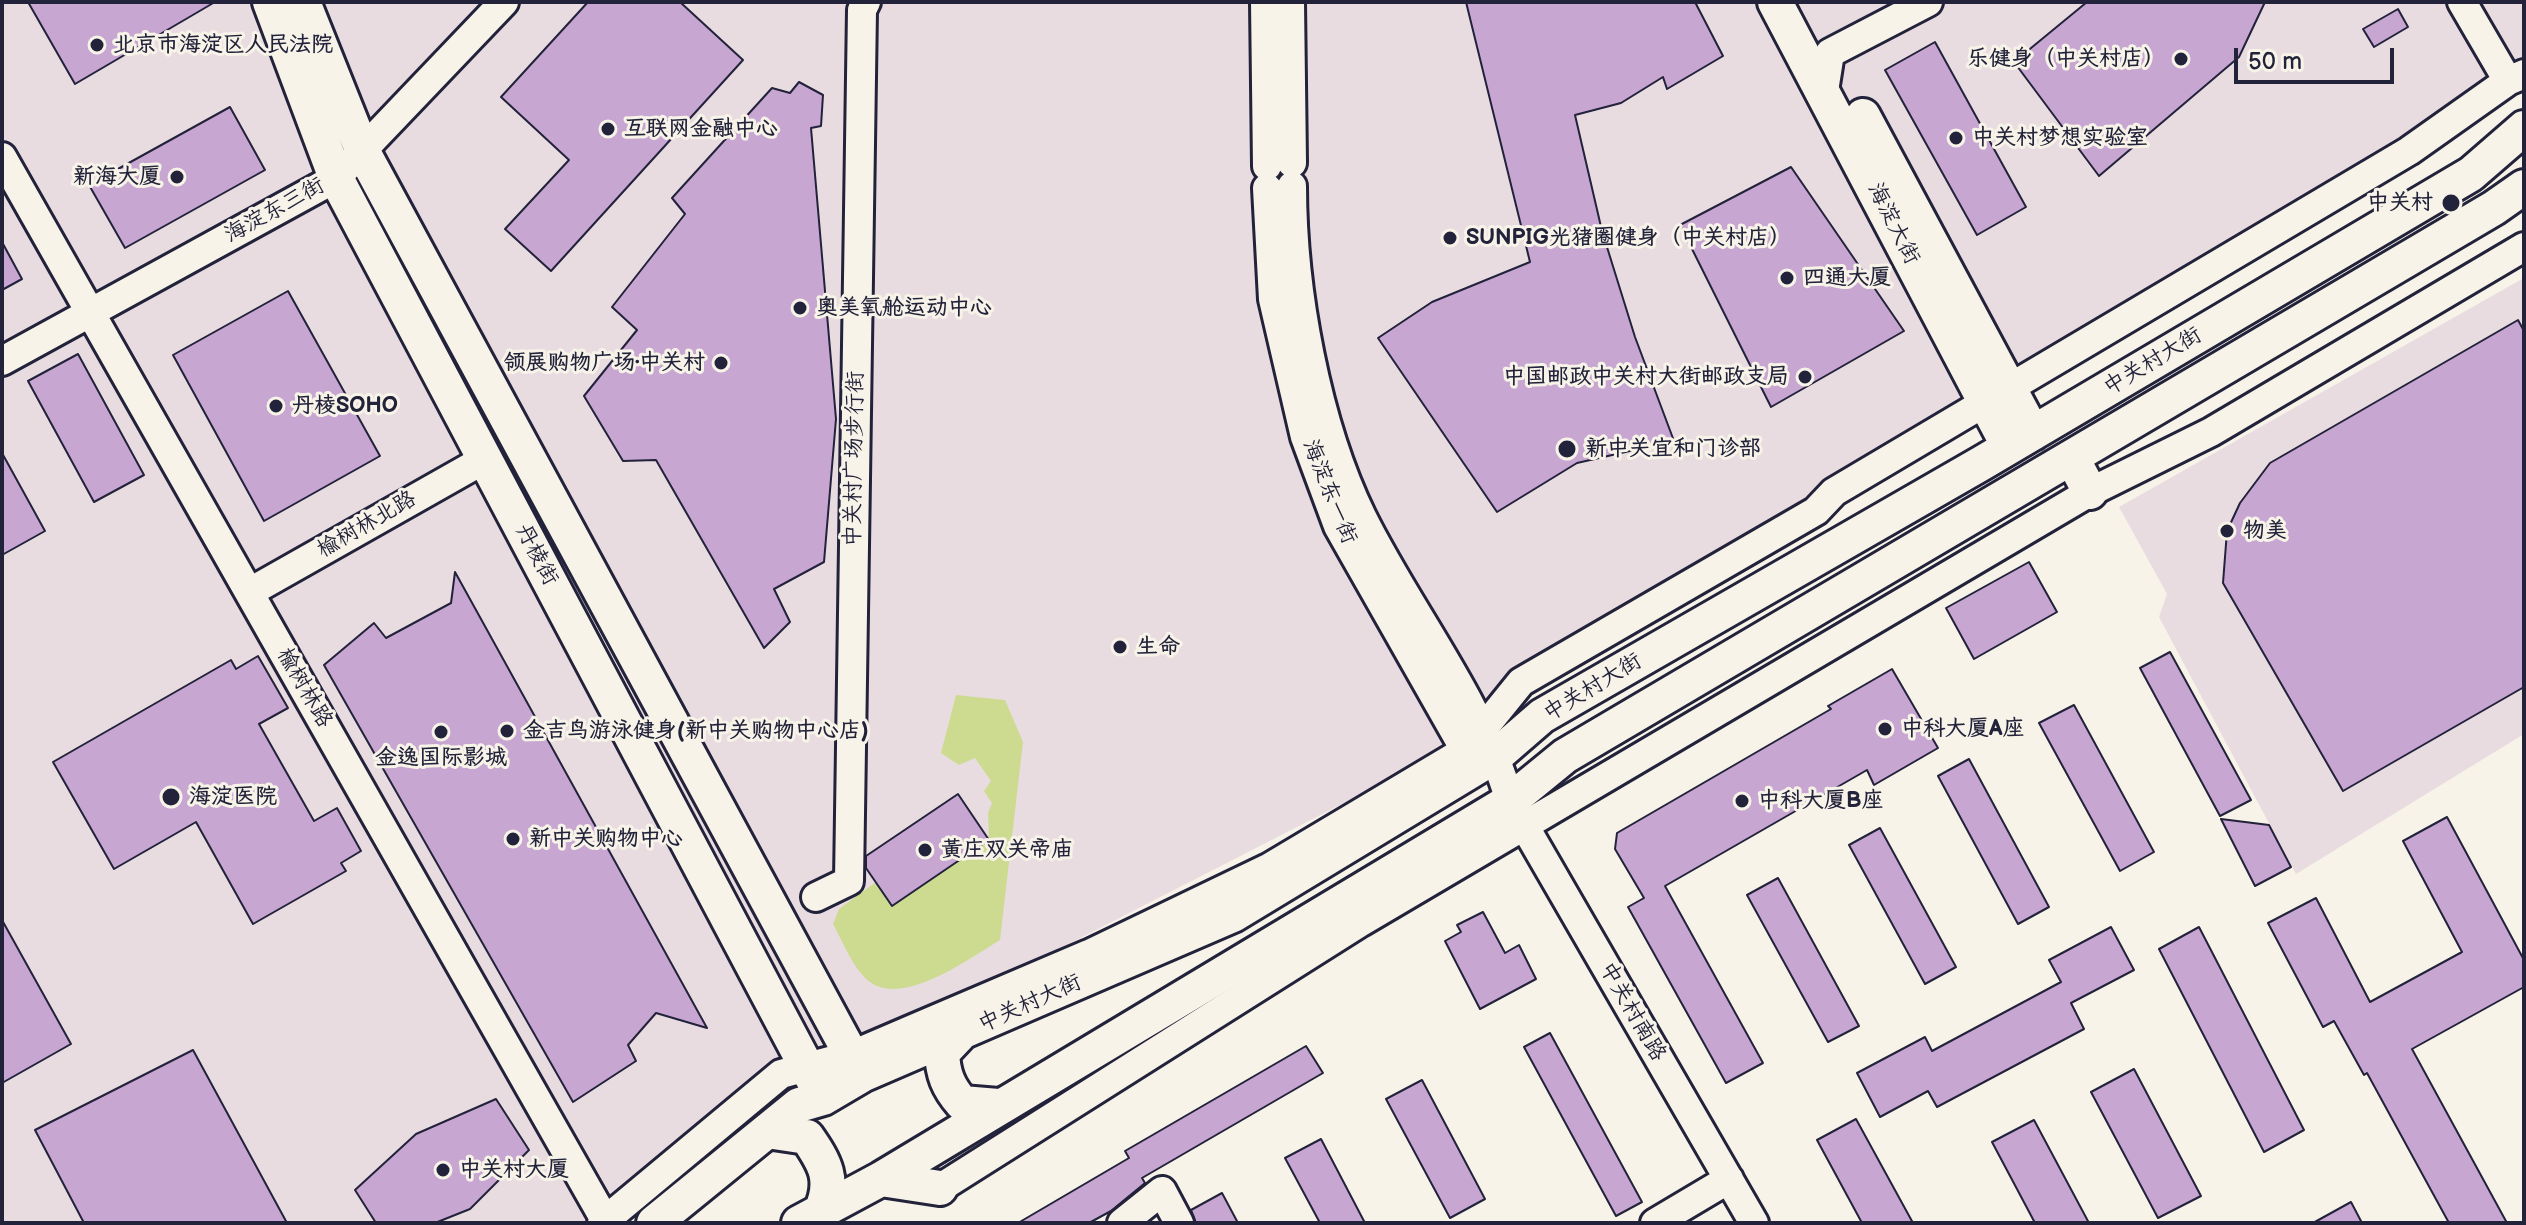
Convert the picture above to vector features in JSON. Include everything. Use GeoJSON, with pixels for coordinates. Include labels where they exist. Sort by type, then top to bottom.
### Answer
{"type":"FeatureCollection","features":[{"type":"Feature","properties":{"kind":"main road","name":"丹棱街"},"geometry":{"type":"LineString","coordinates":[[270,2],[336,178],[823,1098]]}},
{"type":"Feature","properties":{"kind":"main road","name":"丹棱街"},"geometry":{"type":"LineString","coordinates":[[303,2],[363,152],[857,1065]]}},
{"type":"Feature","properties":{"kind":"main road","name":"海淀大街"},"geometry":{"type":"LineString","coordinates":[[1775,2],[2021,440]]}},
{"type":"Feature","properties":{"kind":"main road","name":"海淀大街"},"geometry":{"type":"LineString","coordinates":[[1802,2],[1830,53],[1997,396]]}},
{"type":"Feature","properties":{"kind":"main road","name":"中关村大街"},"geometry":{"type":"LineString","coordinates":[[654,1223],[799,1105],[823,1098],[857,1065],[959,1035],[1233,915],[1480,751],[2021,440],[2471,174],[2524,128]]}},
{"type":"Feature","properties":{"kind":"main road","name":"中关村大街"},"geometry":{"type":"LineString","coordinates":[[810,1217],[881,1179],[998,1106],[1517,814],[1565,756],[2494,208],[2524,187]]}},
{"type":"Feature","properties":{"kind":"main road"},"geometry":{"type":"LineString","coordinates":[[2072,458],[2090,492]]}},
{"type":"Feature","properties":{"kind":"main road"},"geometry":{"type":"LineString","coordinates":[[959,1035],[942,1053],[943,1072],[951,1090],[962,1103],[998,1106]]}},
{"type":"Feature","properties":{"kind":"main road"},"geometry":{"type":"LineString","coordinates":[[767,1131],[807,1137],[828,1167],[828,1195],[810,1217]]}},
{"type":"Feature","properties":{"kind":"main road"},"geometry":{"type":"LineString","coordinates":[[881,1179],[940,1188]]}},
{"type":"Feature","properties":{"kind":"street","name":"海淀东三街"},"geometry":{"type":"LineString","coordinates":[[2,361],[336,178],[504,2]]}},
{"type":"Feature","properties":{"kind":"street","name":"中关村广场步行街"},"geometry":{"type":"LineString","coordinates":[[816,897],[849,881],[862,10],[866,2]]}},
{"type":"Feature","properties":{"kind":"street","name":"海淀东一街"},"geometry":{"type":"LineString","coordinates":[[1265,2],[1279,176]]}},
{"type":"Feature","properties":{"kind":"street","name":"海淀东一街"},"geometry":{"type":"LineString","coordinates":[[1290,2],[1273,299],[1305,437],[1338,526],[1517,814]]}},
{"type":"Feature","properties":{"kind":"street"},"geometry":{"type":"LineString","coordinates":[[1824,91],[1830,53],[1928,2]]}},
{"type":"Feature","properties":{"kind":"street"},"geometry":{"type":"LineString","coordinates":[[1480,751],[1521,682],[1816,511],[1834,492],[2409,151],[2516,77],[2462,2]]}},
{"type":"Feature","properties":{"kind":"street","name":"榆树林路"},"geometry":{"type":"LineString","coordinates":[[2,157],[604,1222]]}},
{"type":"Feature","properties":{"kind":"street","name":"中关村大街"},"geometry":{"type":"LineString","coordinates":[[940,1188],[1361,922],[1517,814],[2090,492],[2211,432],[2524,247]]}},
{"type":"Feature","properties":{"kind":"street","name":"榆树林北路"},"geometry":{"type":"LineString","coordinates":[[250,592],[485,459]]}},
{"type":"Feature","properties":{"kind":"street","name":"中关村大街"},"geometry":{"type":"LineString","coordinates":[[604,1222],[781,1074],[809,1067],[857,1065],[1216,895],[1480,751]]}},
{"type":"Feature","properties":{"kind":"street","name":"中关村南路"},"geometry":{"type":"LineString","coordinates":[[1517,814],[1754,1223]]}},
{"type":"Feature","properties":{"kind":"street"},"geometry":{"type":"LineString","coordinates":[[1655,1223],[1729,1179]]}},
{"type":"Feature","properties":{"kind":"street"},"geometry":{"type":"LineString","coordinates":[[1122,1223],[1162,1191],[1179,1223]]}},
{"type":"Feature","properties":{"kind":"shaded area"},"geometry":{"type":"Polygon","coordinates":[[[2,2],[2524,2],[2524,74],[1521,682],[1461,743],[852,1055],[781,1074],[601,1223],[2,1223],[2,2]]]}},
{"type":"Feature","properties":{"kind":"shaded area"},"geometry":{"type":"Polygon","coordinates":[[[2522,279],[2524,734],[2296,874],[2159,617],[2167,594],[2119,507],[2522,279]]]}},
{"type":"Feature","properties":{"kind":"green space"},"geometry":{"type":"Polygon","coordinates":[[[956,695],[1005,700],[1023,742],[1000,940],[936,977],[900,989],[884,988],[864,977],[849,955],[833,924],[839,909],[876,882],[892,906],[989,840],[988,813],[992,803],[984,791],[991,781],[975,758],[959,765],[941,753],[956,695]]]}},
{"type":"Feature","properties":{"kind":"building","name":"北京市海淀区人民法院"},"geometry":{"type":"Polygon","coordinates":[[[28,2],[215,2],[75,84],[28,2]]]}},
{"type":"Feature","properties":{"kind":"building","name":"互联网金融中心"},"geometry":{"type":"Polygon","coordinates":[[[588,2],[680,2],[743,60],[551,271],[505,229],[569,160],[501,97],[588,2]]]}},
{"type":"Feature","properties":{"kind":"building"},"geometry":{"type":"Polygon","coordinates":[[[1466,2],[1695,2],[1723,56],[1667,89],[1663,77],[1621,103],[1575,115],[1602,231],[1635,337],[1674,441],[1577,463],[1497,512],[1378,338],[1432,302],[1530,262],[1466,2]]]}},
{"type":"Feature","properties":{"kind":"building"},"geometry":{"type":"Polygon","coordinates":[[[2087,2],[2265,2],[2239,57],[2099,176],[2014,62],[2087,2]]]}},
{"type":"Feature","properties":{"kind":"building"},"geometry":{"type":"Polygon","coordinates":[[[2398,9],[2408,27],[2374,47],[2363,29],[2398,9]]]}},
{"type":"Feature","properties":{"kind":"building","name":"中关村梦想实验室"},"geometry":{"type":"Polygon","coordinates":[[[1935,42],[2026,207],[1977,235],[1885,70],[1935,42]]]}},
{"type":"Feature","properties":{"kind":"building","name":"领展购物广场·中关村"},"geometry":{"type":"Polygon","coordinates":[[[799,82],[823,95],[821,126],[811,128],[836,419],[824,562],[774,589],[790,622],[764,648],[656,460],[623,461],[584,396],[637,330],[612,307],[685,214],[672,198],[772,88],[790,93],[799,82]]]}},
{"type":"Feature","properties":{"kind":"building","name":"新海大厦"},"geometry":{"type":"Polygon","coordinates":[[[230,107],[265,170],[125,248],[89,185],[230,107]]]}},
{"type":"Feature","properties":{"kind":"building","name":"四通大厦"},"geometry":{"type":"Polygon","coordinates":[[[1791,167],[1904,331],[1771,407],[1680,225],[1791,167]]]}},
{"type":"Feature","properties":{"kind":"building"},"geometry":{"type":"Polygon","coordinates":[[[2,242],[22,279],[2,290],[2,242]]]}},
{"type":"Feature","properties":{"kind":"building","name":"丹棱SOHO"},"geometry":{"type":"Polygon","coordinates":[[[288,291],[380,456],[264,521],[173,355],[288,291]]]}},
{"type":"Feature","properties":{"kind":"building"},"geometry":{"type":"Polygon","coordinates":[[[2518,320],[2524,331],[2524,687],[2343,791],[2223,583],[2227,531],[2240,503],[2270,463],[2518,320]]]}},
{"type":"Feature","properties":{"kind":"building"},"geometry":{"type":"Polygon","coordinates":[[[78,354],[144,475],[94,502],[28,381],[78,354]]]}},
{"type":"Feature","properties":{"kind":"building"},"geometry":{"type":"Polygon","coordinates":[[[2,453],[45,531],[2,555],[2,453]]]}},
{"type":"Feature","properties":{"kind":"building"},"geometry":{"type":"Polygon","coordinates":[[[2029,562],[2057,612],[1974,659],[1946,608],[2029,562]]]}},
{"type":"Feature","properties":{"kind":"building","name":"新中关购物中心"},"geometry":{"type":"Polygon","coordinates":[[[455,572],[707,1028],[656,1013],[628,1045],[636,1061],[573,1102],[324,665],[374,623],[386,638],[451,603],[455,572]]]}},
{"type":"Feature","properties":{"kind":"building"},"geometry":{"type":"Polygon","coordinates":[[[2170,652],[2251,800],[2220,816],[2140,668],[2170,652]]]}},
{"type":"Feature","properties":{"kind":"building"},"geometry":{"type":"Polygon","coordinates":[[[258,656],[288,708],[259,724],[314,821],[337,808],[361,851],[341,863],[346,871],[253,924],[196,822],[114,869],[53,762],[231,660],[236,669],[258,656]]]}},
{"type":"Feature","properties":{"kind":"building"},"geometry":{"type":"Polygon","coordinates":[[[1892,669],[1938,748],[1874,785],[1867,770],[1665,886],[1763,1063],[1726,1083],[1628,907],[1644,898],[1615,849],[1617,833],[1831,709],[1828,706],[1892,669]]]}},
{"type":"Feature","properties":{"kind":"building"},"geometry":{"type":"Polygon","coordinates":[[[2074,705],[2154,852],[2120,871],[2039,723],[2074,705]]]}},
{"type":"Feature","properties":{"kind":"building"},"geometry":{"type":"Polygon","coordinates":[[[1969,759],[2049,907],[2018,924],[1938,776],[1969,759]]]}},
{"type":"Feature","properties":{"kind":"building","name":"黄庄双关帝庙"},"geometry":{"type":"Polygon","coordinates":[[[958,794],[989,840],[892,906],[866,868],[866,856],[958,794]]]}},
{"type":"Feature","properties":{"kind":"building"},"geometry":{"type":"Polygon","coordinates":[[[2447,817],[2524,960],[2524,987],[2412,1049],[2507,1223],[2449,1223],[2367,1073],[2364,1075],[2334,1021],[2323,1027],[2268,923],[2316,898],[2370,1002],[2462,952],[2403,841],[2447,817]]]}},
{"type":"Feature","properties":{"kind":"building"},"geometry":{"type":"Polygon","coordinates":[[[2221,819],[2269,825],[2291,867],[2255,886],[2221,819]]]}},
{"type":"Feature","properties":{"kind":"building"},"geometry":{"type":"Polygon","coordinates":[[[1880,828],[1956,967],[1925,984],[1849,845],[1880,828]]]}},
{"type":"Feature","properties":{"kind":"building"},"geometry":{"type":"Polygon","coordinates":[[[1778,878],[1859,1026],[1828,1042],[1747,895],[1778,878]]]}},
{"type":"Feature","properties":{"kind":"building"},"geometry":{"type":"Polygon","coordinates":[[[1483,912],[1505,953],[1519,945],[1536,979],[1480,1009],[1445,941],[1461,932],[1457,925],[1483,912]]]}},
{"type":"Feature","properties":{"kind":"building"},"geometry":{"type":"Polygon","coordinates":[[[2,920],[71,1044],[2,1083],[2,920]]]}},
{"type":"Feature","properties":{"kind":"building"},"geometry":{"type":"Polygon","coordinates":[[[2111,927],[2134,970],[2071,1003],[2084,1029],[1937,1107],[1928,1091],[1880,1117],[1857,1073],[1925,1037],[1932,1051],[2061,982],[2049,960],[2111,927]]]}},
{"type":"Feature","properties":{"kind":"building"},"geometry":{"type":"Polygon","coordinates":[[[2199,927],[2304,1130],[2264,1152],[2159,949],[2199,927]]]}},
{"type":"Feature","properties":{"kind":"building"},"geometry":{"type":"Polygon","coordinates":[[[1550,1033],[1642,1202],[1616,1216],[1524,1047],[1550,1033]]]}},
{"type":"Feature","properties":{"kind":"building"},"geometry":{"type":"Polygon","coordinates":[[[1306,1046],[1323,1073],[1142,1178],[1145,1183],[1111,1211],[1089,1223],[1018,1223],[1129,1158],[1125,1151],[1306,1046]]]}},
{"type":"Feature","properties":{"kind":"building"},"geometry":{"type":"Polygon","coordinates":[[[193,1050],[287,1223],[84,1223],[35,1130],[193,1050]]]}},
{"type":"Feature","properties":{"kind":"building"},"geometry":{"type":"Polygon","coordinates":[[[2134,1069],[2201,1196],[2158,1218],[2091,1092],[2134,1069]]]}},
{"type":"Feature","properties":{"kind":"building"},"geometry":{"type":"Polygon","coordinates":[[[1422,1080],[1485,1199],[1450,1218],[1386,1099],[1422,1080]]]}},
{"type":"Feature","properties":{"kind":"building","name":"中关村大厦"},"geometry":{"type":"Polygon","coordinates":[[[496,1099],[529,1150],[470,1209],[435,1223],[376,1223],[355,1190],[416,1134],[496,1099]]]}},
{"type":"Feature","properties":{"kind":"building"},"geometry":{"type":"Polygon","coordinates":[[[1856,1119],[1913,1223],[1862,1223],[1817,1140],[1856,1119]]]}},
{"type":"Feature","properties":{"kind":"building"},"geometry":{"type":"Polygon","coordinates":[[[2034,1120],[2089,1223],[2035,1223],[1992,1142],[2034,1120]]]}},
{"type":"Feature","properties":{"kind":"building"},"geometry":{"type":"Polygon","coordinates":[[[1321,1139],[1365,1223],[1320,1223],[1285,1158],[1321,1139]]]}},
{"type":"Feature","properties":{"kind":"building"},"geometry":{"type":"Polygon","coordinates":[[[1222,1193],[1238,1223],[1196,1223],[1191,1210],[1222,1193]]]}},
{"type":"Feature","properties":{"kind":"building"},"geometry":{"type":"Polygon","coordinates":[[[2351,1202],[2362,1223],[2313,1223],[2351,1202]]]}},
{"type":"Feature","properties":{"kind":"place","name":"北京市海淀区人民法院"},"geometry":{"type":"Point","coordinates":[97,45]}},
{"type":"Feature","properties":{"kind":"place","name":"乐健身（中关村店）"},"geometry":{"type":"Point","coordinates":[2181,59]}},
{"type":"Feature","properties":{"kind":"place","name":"互联网金融中心"},"geometry":{"type":"Point","coordinates":[608,129]}},
{"type":"Feature","properties":{"kind":"place","name":"中关村梦想实验室"},"geometry":{"type":"Point","coordinates":[1956,138]}},
{"type":"Feature","properties":{"kind":"place","name":"新海大厦"},"geometry":{"type":"Point","coordinates":[177,177]}},
{"type":"Feature","properties":{"kind":"place","name":"中关村"},"geometry":{"type":"Point","coordinates":[2451,203]}},
{"type":"Feature","properties":{"kind":"place","name":"SUNPIG光猪圈健身（中关村店）"},"geometry":{"type":"Point","coordinates":[1450,238]}},
{"type":"Feature","properties":{"kind":"place","name":"四通大厦"},"geometry":{"type":"Point","coordinates":[1787,278]}},
{"type":"Feature","properties":{"kind":"place","name":"奥美氧舱运动中心"},"geometry":{"type":"Point","coordinates":[800,308]}},
{"type":"Feature","properties":{"kind":"place","name":"领展购物广场·中关村"},"geometry":{"type":"Point","coordinates":[721,363]}},
{"type":"Feature","properties":{"kind":"place","name":"中国邮政中关村大街邮政支局"},"geometry":{"type":"Point","coordinates":[1805,377]}},
{"type":"Feature","properties":{"kind":"place","name":"丹棱SOHO"},"geometry":{"type":"Point","coordinates":[276,406]}},
{"type":"Feature","properties":{"kind":"place","name":"新中关宜和门诊部"},"geometry":{"type":"Point","coordinates":[1567,449]}},
{"type":"Feature","properties":{"kind":"place","name":"物美"},"geometry":{"type":"Point","coordinates":[2227,531]}},
{"type":"Feature","properties":{"kind":"place","name":"生命"},"geometry":{"type":"Point","coordinates":[1120,647]}},
{"type":"Feature","properties":{"kind":"place","name":"中科大厦A座"},"geometry":{"type":"Point","coordinates":[1885,729]}},
{"type":"Feature","properties":{"kind":"place","name":"金吉鸟游泳健身(新中关购物中心店)"},"geometry":{"type":"Point","coordinates":[507,731]}},
{"type":"Feature","properties":{"kind":"place","name":"金逸国际影城"},"geometry":{"type":"Point","coordinates":[441,732]}},
{"type":"Feature","properties":{"kind":"place","name":"海淀医院"},"geometry":{"type":"Point","coordinates":[171,797]}},
{"type":"Feature","properties":{"kind":"place","name":"中科大厦B座"},"geometry":{"type":"Point","coordinates":[1742,801]}},
{"type":"Feature","properties":{"kind":"place","name":"新中关购物中心"},"geometry":{"type":"Point","coordinates":[513,839]}},
{"type":"Feature","properties":{"kind":"place","name":"黄庄双关帝庙"},"geometry":{"type":"Point","coordinates":[925,850]}},
{"type":"Feature","properties":{"kind":"place","name":"中关村大厦"},"geometry":{"type":"Point","coordinates":[443,1170]}}]}
